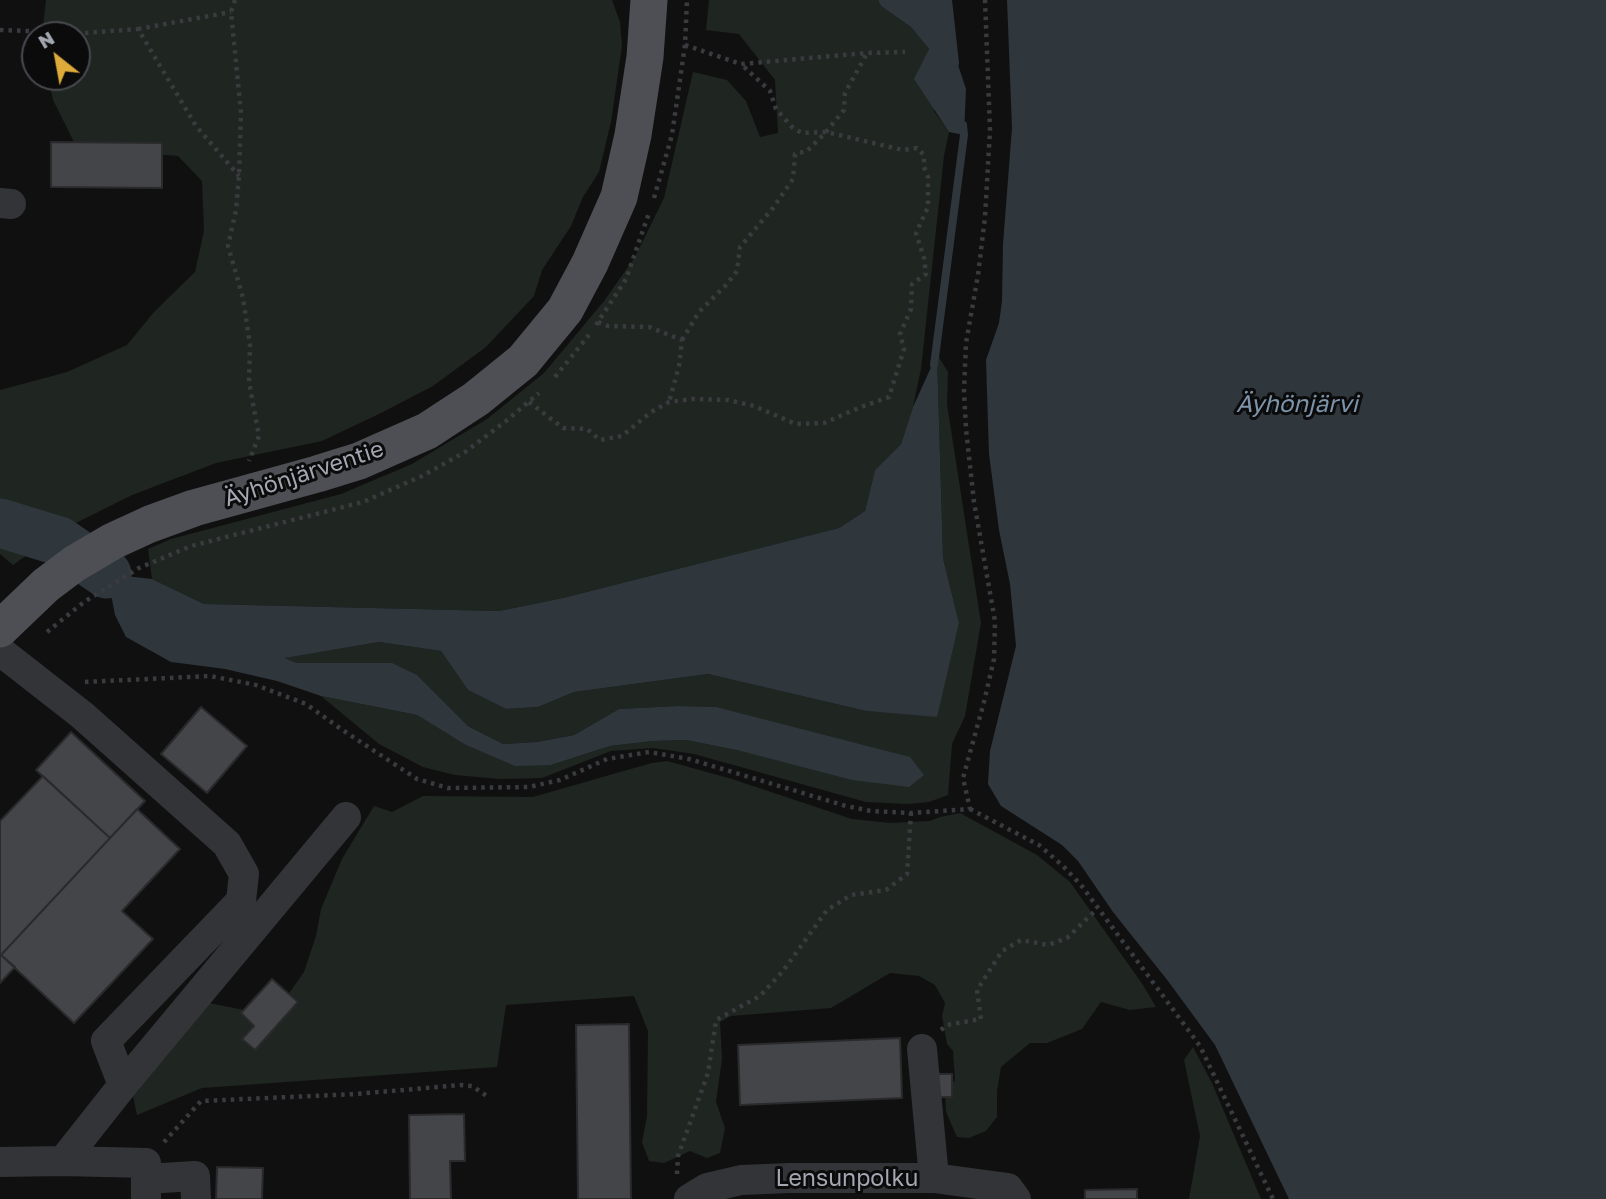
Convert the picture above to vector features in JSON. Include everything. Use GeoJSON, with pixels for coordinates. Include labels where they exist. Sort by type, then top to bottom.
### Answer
{"type":"FeatureCollection","features":[{"type":"Feature","properties":{"kind":"main road","name":"Äyhönjärventie"},"geometry":{"type":"LineString","coordinates":[[0,629],[46,585],[74,564],[113,541],[194,508],[348,464],[427,431],[476,399],[523,361],[565,310],[590,263],[619,197],[633,135],[645,57],[649,0]]}},
{"type":"Feature","properties":{"kind":"street"},"geometry":{"type":"LineString","coordinates":[[7,657],[82,715],[227,844],[244,874],[241,901],[106,1041],[123,1085]]}},
{"type":"Feature","properties":{"kind":"street"},"geometry":{"type":"LineString","coordinates":[[63,1161],[346,817]]}},
{"type":"Feature","properties":{"kind":"street"},"geometry":{"type":"LineString","coordinates":[[922,1049],[934,1178]]}},
{"type":"Feature","properties":{"kind":"street"},"geometry":{"type":"LineString","coordinates":[[0,1162],[63,1161],[146,1180],[195,1176],[196,1199]]}},
{"type":"Feature","properties":{"kind":"street","name":"Lensunpolku"},"geometry":{"type":"LineString","coordinates":[[683,1188],[707,1188],[741,1180],[790,1178],[934,1178],[1012,1193]]}},
{"type":"Feature","properties":{"kind":"path"},"geometry":{"type":"LineString","coordinates":[[233,497],[259,436],[249,382],[250,345],[243,298],[228,246],[236,210],[241,113],[231,12],[235,0]]}},
{"type":"Feature","properties":{"kind":"path"},"geometry":{"type":"LineString","coordinates":[[970,809],[963,778],[994,659],[995,621],[974,502],[964,391],[966,343],[985,217],[990,130],[985,0]]}},
{"type":"Feature","properties":{"kind":"path"},"geometry":{"type":"LineString","coordinates":[[0,30],[84,33],[138,29],[231,12]]}},
{"type":"Feature","properties":{"kind":"path"},"geometry":{"type":"LineString","coordinates":[[138,29],[196,126],[239,176]]}},
{"type":"Feature","properties":{"kind":"path"},"geometry":{"type":"LineString","coordinates":[[528,402],[563,428],[586,429],[600,440],[622,436],[651,412],[669,402],[693,399],[728,400],[754,406],[796,424],[824,424],[889,397],[904,349],[900,334],[911,309],[912,284],[926,274],[916,233],[928,207],[928,177],[924,167],[924,155],[916,148],[903,150],[826,132],[802,133],[793,128],[776,109],[770,90],[741,64],[685,45]]}},
{"type":"Feature","properties":{"kind":"path"},"geometry":{"type":"LineString","coordinates":[[741,64],[905,51]]}},
{"type":"Feature","properties":{"kind":"path"},"geometry":{"type":"LineString","coordinates":[[669,402],[680,366],[682,340],[699,312],[737,271],[740,247],[793,179],[795,154],[807,151],[844,110],[845,93],[867,53]]}},
{"type":"Feature","properties":{"kind":"path"},"geometry":{"type":"LineString","coordinates":[[598,322],[608,326],[649,327],[682,340]]}},
{"type":"Feature","properties":{"kind":"path"},"geometry":{"type":"LineString","coordinates":[[7,657],[139,568]]}},
{"type":"Feature","properties":{"kind":"path"},"geometry":{"type":"LineString","coordinates":[[40,681],[96,682],[210,676],[256,685],[306,704],[417,779],[448,788],[528,787],[561,780],[607,759],[649,752],[689,759],[846,806],[872,811],[911,813],[970,809],[1039,845],[1081,885],[1200,1046],[1273,1199]]}},
{"type":"Feature","properties":{"kind":"path"},"geometry":{"type":"LineString","coordinates":[[683,1188],[678,1156],[708,1073],[716,1020],[760,996],[783,971],[827,911],[851,895],[886,890],[907,874],[911,813]]}},
{"type":"Feature","properties":{"kind":"path"},"geometry":{"type":"LineString","coordinates":[[922,1049],[947,1025],[981,1019],[977,990],[1002,951],[1021,940],[1048,945],[1067,938],[1097,909]]}},
{"type":"Feature","properties":{"kind":"path"},"geometry":{"type":"LineString","coordinates":[[146,1180],[201,1101],[356,1094],[461,1085],[472,1086],[487,1096]]}},
{"type":"Feature","properties":{"kind":"shaded area"},"geometry":{"type":"Polygon","coordinates":[[[46,0],[612,0],[620,22],[622,46],[611,122],[599,172],[583,197],[571,226],[542,270],[534,296],[486,347],[433,386],[322,441],[216,463],[132,495],[64,529],[13,565],[0,554],[0,390],[67,372],[127,345],[154,312],[195,272],[204,231],[202,181],[178,156],[77,148],[51,91],[91,91],[91,21],[44,21],[46,0]]]}},
{"type":"Feature","properties":{"kind":"shaded area"},"geometry":{"type":"Polygon","coordinates":[[[709,0],[878,0],[881,6],[911,27],[929,49],[934,111],[949,132],[944,156],[921,369],[901,444],[875,470],[865,511],[839,528],[563,598],[499,611],[204,604],[152,579],[148,549],[171,539],[341,494],[412,464],[487,419],[544,373],[604,301],[635,257],[664,198],[693,72],[727,80],[746,101],[760,137],[778,133],[775,80],[739,34],[706,30],[709,0]]]}},
{"type":"Feature","properties":{"kind":"shaded area"},"geometry":{"type":"Polygon","coordinates":[[[937,354],[948,372],[947,404],[981,623],[965,716],[952,744],[948,795],[929,802],[908,804],[866,802],[694,754],[653,748],[611,751],[542,778],[500,779],[455,775],[423,767],[379,744],[321,696],[417,715],[464,744],[551,765],[610,746],[653,741],[686,740],[741,751],[716,707],[619,709],[574,735],[537,742],[503,744],[468,726],[417,675],[295,663],[284,658],[379,642],[441,651],[468,690],[506,709],[538,707],[574,692],[708,674],[866,711],[936,716],[959,623],[943,558],[937,354]]]}},
{"type":"Feature","properties":{"kind":"shaded area"},"geometry":{"type":"Polygon","coordinates":[[[667,761],[732,779],[852,819],[890,823],[930,821],[960,813],[1037,855],[1070,882],[1156,1007],[1130,1010],[1101,1002],[1082,1029],[1047,1043],[1030,1043],[1001,1067],[997,1117],[986,1131],[969,1138],[957,1137],[946,1112],[945,1092],[955,1080],[953,1051],[947,1044],[942,1016],[945,1003],[935,985],[919,976],[890,973],[831,1008],[731,1016],[720,1022],[722,1059],[716,1102],[725,1128],[720,1153],[707,1158],[690,1151],[664,1163],[649,1161],[642,1142],[647,1116],[648,1031],[634,996],[506,1005],[497,1067],[202,1088],[137,1115],[132,1091],[209,1003],[254,1012],[285,999],[304,972],[316,936],[321,909],[342,859],[374,806],[392,812],[423,796],[533,797],[667,761]]]}},
{"type":"Feature","properties":{"kind":"shaded area"},"geometry":{"type":"Polygon","coordinates":[[[1193,1047],[1212,1083],[1261,1199],[1189,1199],[1200,1136],[1184,1060],[1193,1047]]]}},
{"type":"Feature","properties":{"kind":"water"},"geometry":{"type":"Polygon","coordinates":[[[878,0],[950,0],[949,38],[966,89],[964,135],[949,132],[914,79],[929,49],[911,27],[881,6],[878,0]]]}},
{"type":"Feature","properties":{"kind":"water","name":"Äyhönjärvi"},"geometry":{"type":"Polygon","coordinates":[[[1007,0],[1606,0],[1606,1199],[1289,1199],[1215,1045],[1113,912],[1078,861],[1062,845],[1001,806],[988,784],[990,751],[1016,646],[1010,584],[999,530],[989,454],[986,360],[999,323],[1002,301],[1003,244],[1012,128],[1007,0]]]}},
{"type":"Feature","properties":{"kind":"water"},"geometry":{"type":"Polygon","coordinates":[[[937,354],[943,558],[959,623],[937,717],[866,711],[708,674],[574,692],[538,707],[506,709],[468,690],[441,651],[379,642],[285,658],[296,663],[392,663],[417,675],[468,726],[503,744],[537,742],[574,735],[619,709],[716,707],[910,757],[924,775],[909,787],[852,780],[741,751],[686,740],[610,746],[551,765],[515,766],[464,744],[417,715],[321,696],[277,681],[225,669],[171,662],[126,637],[115,615],[107,574],[152,579],[204,604],[499,611],[563,598],[839,528],[865,511],[875,470],[901,444],[913,407],[937,354]]]}},
{"type":"Feature","properties":{"kind":"building"},"geometry":{"type":"Polygon","coordinates":[[[51,142],[162,143],[162,188],[51,187],[51,142]]]}},
{"type":"Feature","properties":{"kind":"building"},"geometry":{"type":"Polygon","coordinates":[[[201,707],[247,746],[207,793],[161,754],[201,707]]]}},
{"type":"Feature","properties":{"kind":"building"},"geometry":{"type":"Polygon","coordinates":[[[71,732],[145,801],[110,838],[36,770],[71,732]]]}},
{"type":"Feature","properties":{"kind":"building"},"geometry":{"type":"Polygon","coordinates":[[[43,776],[110,838],[1,955],[15,967],[0,983],[0,821],[43,776]]]}},
{"type":"Feature","properties":{"kind":"building"},"geometry":{"type":"Polygon","coordinates":[[[137,809],[180,849],[122,911],[153,939],[74,1023],[1,955],[137,809]]]}},
{"type":"Feature","properties":{"kind":"building"},"geometry":{"type":"Polygon","coordinates":[[[272,979],[298,1002],[255,1050],[242,1039],[254,1026],[241,1013],[272,979]]]}},
{"type":"Feature","properties":{"kind":"building"},"geometry":{"type":"Polygon","coordinates":[[[629,1024],[631,1199],[578,1199],[576,1025],[629,1024]]]}},
{"type":"Feature","properties":{"kind":"building"},"geometry":{"type":"Polygon","coordinates":[[[900,1038],[902,1098],[740,1105],[738,1045],[900,1038]]]}},
{"type":"Feature","properties":{"kind":"building"},"geometry":{"type":"Polygon","coordinates":[[[934,1074],[952,1074],[952,1097],[935,1097],[934,1074]]]}},
{"type":"Feature","properties":{"kind":"building"},"geometry":{"type":"Polygon","coordinates":[[[464,1114],[465,1161],[450,1161],[451,1199],[410,1199],[409,1115],[464,1114]]]}},
{"type":"Feature","properties":{"kind":"building"},"geometry":{"type":"Polygon","coordinates":[[[217,1167],[263,1168],[262,1199],[216,1199],[217,1167]]]}},
{"type":"Feature","properties":{"kind":"building"},"geometry":{"type":"Polygon","coordinates":[[[1137,1189],[1137,1199],[1085,1199],[1085,1190],[1137,1189]]]}},
{"type":"Feature","properties":{"kind":"waterway"},"geometry":{"type":"LineString","coordinates":[[948,0],[955,63]]}},
{"type":"Feature","properties":{"kind":"waterway"},"geometry":{"type":"LineString","coordinates":[[934,365],[964,135],[963,125]]}},
{"type":"Feature","properties":{"kind":"waterway"},"geometry":{"type":"LineString","coordinates":[[0,523],[59,541],[107,574]]}}]}
